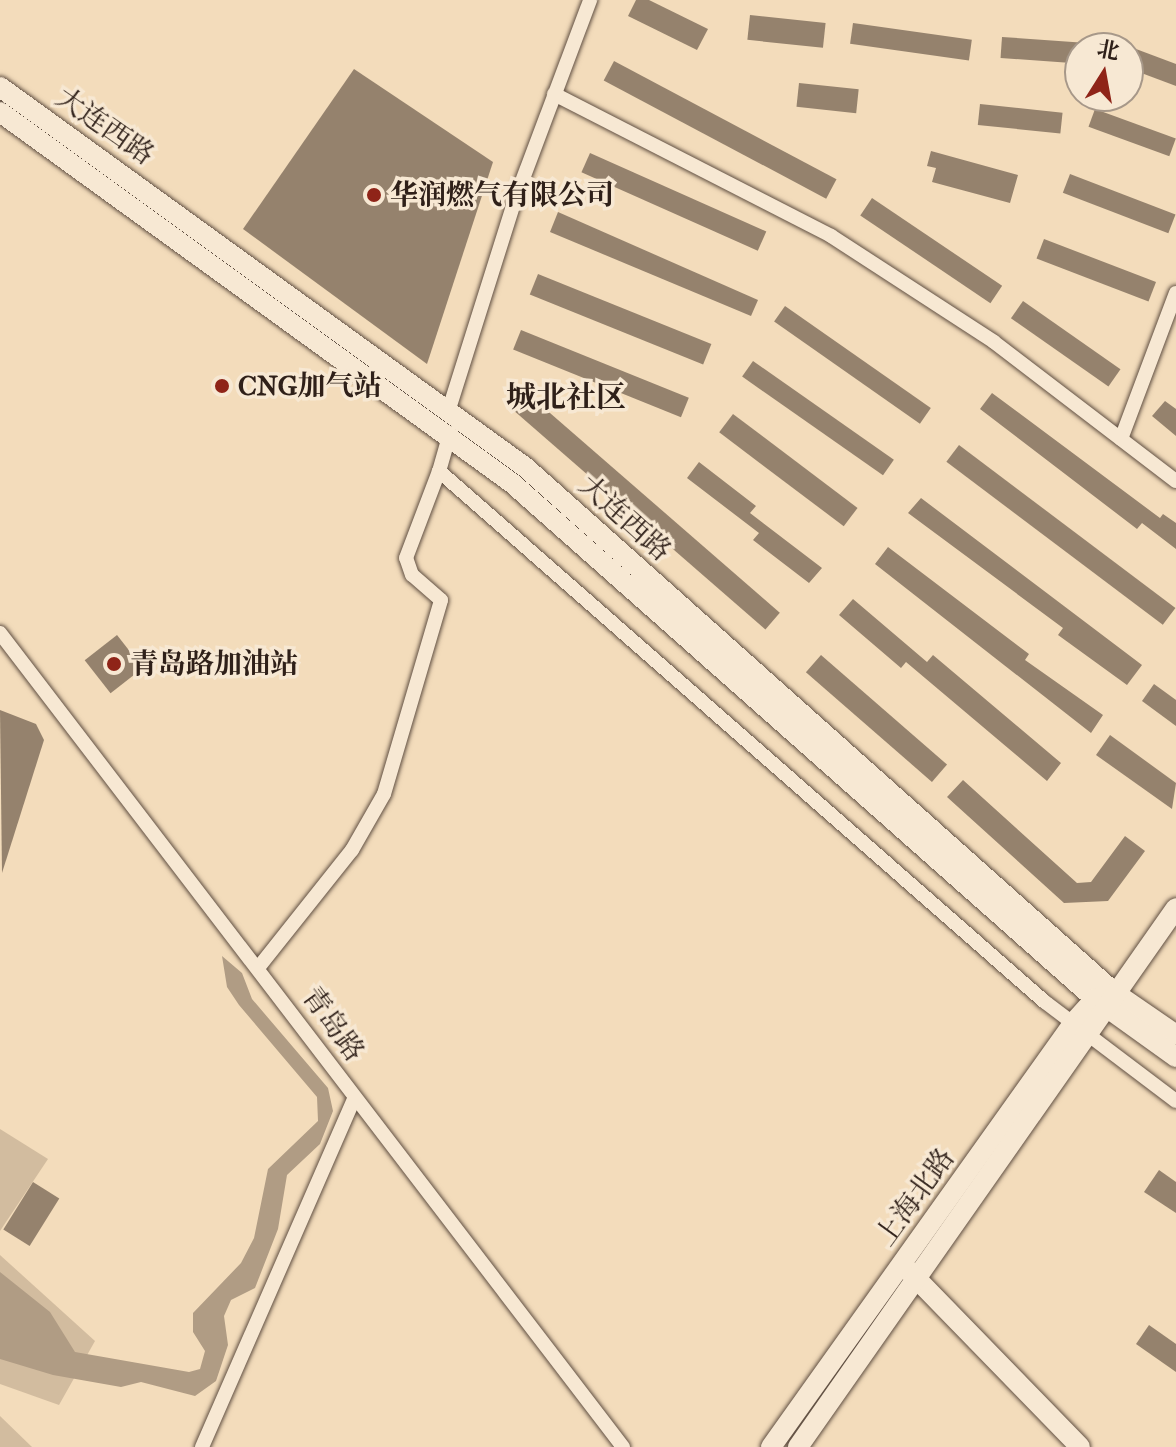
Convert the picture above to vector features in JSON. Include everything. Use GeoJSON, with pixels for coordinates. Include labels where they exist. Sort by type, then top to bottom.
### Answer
{"type":"FeatureCollection","features":[{"type":"Feature","properties":{"kind":"main road","name":"大连西路"},"geometry":{"type":"LineString","coordinates":[[0,87],[449,409],[525,467],[1106,1001],[1176,1035]]}},
{"type":"Feature","properties":{"kind":"main road","name":"大连西路"},"geometry":{"type":"LineString","coordinates":[[0,112],[450,433],[512,483],[1106,1001],[1176,1057]]}},
{"type":"Feature","properties":{"kind":"main road","name":"上海北路"},"geometry":{"type":"LineString","coordinates":[[798,1447],[1090,1036],[1106,1001],[1176,908]]}},
{"type":"Feature","properties":{"kind":"main road","name":"上海北路"},"geometry":{"type":"LineString","coordinates":[[771,1447],[1074,1022],[1106,1001]]}},
{"type":"Feature","properties":{"kind":"main road"},"geometry":{"type":"LineString","coordinates":[[901,1262],[1080,1447]]}},
{"type":"Feature","properties":{"kind":"street"},"geometry":{"type":"LineString","coordinates":[[449,409],[554,94],[590,0]]}},
{"type":"Feature","properties":{"kind":"street"},"geometry":{"type":"LineString","coordinates":[[554,94],[831,236],[994,342],[1176,481]]}},
{"type":"Feature","properties":{"kind":"street"},"geometry":{"type":"LineString","coordinates":[[1121,439],[1176,293]]}},
{"type":"Feature","properties":{"kind":"street"},"geometry":{"type":"LineString","coordinates":[[258,968],[352,850],[384,794],[441,600],[412,575],[406,558],[450,433]]}},
{"type":"Feature","properties":{"kind":"street"},"geometry":{"type":"LineString","coordinates":[[439,471],[1106,1053],[1176,1101]]}},
{"type":"Feature","properties":{"kind":"street","name":"青岛路"},"geometry":{"type":"LineString","coordinates":[[1,635],[137,819],[258,968],[354,1099],[623,1447]]}},
{"type":"Feature","properties":{"kind":"street"},"geometry":{"type":"LineString","coordinates":[[202,1447],[354,1099]]}},
{"type":"Feature","properties":{"kind":"shaded area"},"geometry":{"type":"Polygon","coordinates":[[[222,956],[242,973],[252,999],[328,1088],[333,1111],[320,1144],[287,1175],[278,1229],[255,1288],[231,1300],[224,1316],[228,1345],[216,1381],[195,1396],[141,1382],[121,1387],[53,1375],[0,1359],[0,1272],[50,1312],[75,1352],[189,1372],[200,1369],[205,1351],[193,1332],[193,1313],[241,1263],[254,1238],[268,1169],[318,1121],[317,1097],[227,987],[222,956]]]}},
{"type":"Feature","properties":{"kind":"shaded area"},"geometry":{"type":"Polygon","coordinates":[[[0,1129],[48,1159],[0,1231],[0,1129]]]}},
{"type":"Feature","properties":{"kind":"shaded area"},"geometry":{"type":"Polygon","coordinates":[[[0,1255],[95,1341],[59,1405],[0,1384],[0,1255]]]}},
{"type":"Feature","properties":{"kind":"shaded area"},"geometry":{"type":"Polygon","coordinates":[[[0,1416],[32,1447],[0,1447],[0,1416]]]}},
{"type":"Feature","properties":{"kind":"building"},"geometry":{"type":"Polygon","coordinates":[[[636,0],[649,0],[708,29],[697,50],[628,16],[636,0]]]}},
{"type":"Feature","properties":{"kind":"building"},"geometry":{"type":"Polygon","coordinates":[[[750,15],[826,23],[823,48],[747,40],[750,15]]]}},
{"type":"Feature","properties":{"kind":"building"},"geometry":{"type":"Polygon","coordinates":[[[853,23],[972,40],[969,60],[850,44],[853,23]]]}},
{"type":"Feature","properties":{"kind":"building"},"geometry":{"type":"Polygon","coordinates":[[[1002,37],[1064,41],[1064,62],[1001,58],[1002,37]]]}},
{"type":"Feature","properties":{"kind":"building"},"geometry":{"type":"Polygon","coordinates":[[[1144,52],[1176,64],[1176,86],[1144,74],[1144,52]]]}},
{"type":"Feature","properties":{"kind":"building"},"geometry":{"type":"Polygon","coordinates":[[[614,61],[837,179],[826,199],[604,80],[614,61]]]}},
{"type":"Feature","properties":{"kind":"building","name":"华润燃气有限公司"},"geometry":{"type":"Polygon","coordinates":[[[354,69],[493,162],[427,364],[243,229],[354,69]]]}},
{"type":"Feature","properties":{"kind":"building"},"geometry":{"type":"Polygon","coordinates":[[[799,83],[859,89],[856,113],[796,107],[799,83]]]}},
{"type":"Feature","properties":{"kind":"building"},"geometry":{"type":"Polygon","coordinates":[[[980,104],[1063,113],[1060,134],[978,125],[980,104]]]}},
{"type":"Feature","properties":{"kind":"building"},"geometry":{"type":"Polygon","coordinates":[[[1094,112],[1103,112],[1176,138],[1169,156],[1089,127],[1094,112]]]}},
{"type":"Feature","properties":{"kind":"building"},"geometry":{"type":"Polygon","coordinates":[[[931,151],[1018,175],[1010,203],[932,182],[936,168],[927,166],[931,151]]]}},
{"type":"Feature","properties":{"kind":"building"},"geometry":{"type":"Polygon","coordinates":[[[590,153],[766,232],[758,251],[581,172],[590,153]]]}},
{"type":"Feature","properties":{"kind":"building"},"geometry":{"type":"Polygon","coordinates":[[[1070,174],[1175,214],[1168,233],[1063,193],[1070,174]]]}},
{"type":"Feature","properties":{"kind":"building"},"geometry":{"type":"Polygon","coordinates":[[[872,198],[1002,286],[990,303],[860,215],[872,198]]]}},
{"type":"Feature","properties":{"kind":"building"},"geometry":{"type":"Polygon","coordinates":[[[558,212],[758,300],[751,316],[550,232],[558,212]]]}},
{"type":"Feature","properties":{"kind":"building"},"geometry":{"type":"Polygon","coordinates":[[[1044,239],[1156,282],[1149,302],[1036,259],[1044,239]]]}},
{"type":"Feature","properties":{"kind":"building"},"geometry":{"type":"Polygon","coordinates":[[[538,274],[711,344],[703,364],[530,294],[538,274]]]}},
{"type":"Feature","properties":{"kind":"building"},"geometry":{"type":"Polygon","coordinates":[[[1023,301],[1120,369],[1108,386],[1011,318],[1023,301]]]}},
{"type":"Feature","properties":{"kind":"building"},"geometry":{"type":"Polygon","coordinates":[[[785,306],[931,408],[920,424],[774,322],[785,306]]]}},
{"type":"Feature","properties":{"kind":"building"},"geometry":{"type":"Polygon","coordinates":[[[521,330],[689,398],[681,417],[513,349],[521,330]]]}},
{"type":"Feature","properties":{"kind":"building"},"geometry":{"type":"Polygon","coordinates":[[[753,361],[894,460],[883,475],[742,377],[753,361]]]}},
{"type":"Feature","properties":{"kind":"building"},"geometry":{"type":"Polygon","coordinates":[[[527,393],[780,613],[765,629],[513,410],[527,393]]]}},
{"type":"Feature","properties":{"kind":"building"},"geometry":{"type":"Polygon","coordinates":[[[992,393],[1160,518],[1163,514],[1176,523],[1176,549],[1142,523],[1137,529],[980,409],[992,393]]]}},
{"type":"Feature","properties":{"kind":"building"},"geometry":{"type":"Polygon","coordinates":[[[1165,401],[1176,409],[1176,436],[1152,416],[1165,401]]]}},
{"type":"Feature","properties":{"kind":"building"},"geometry":{"type":"Polygon","coordinates":[[[733,414],[858,508],[844,526],[719,432],[733,414]]]}},
{"type":"Feature","properties":{"kind":"building"},"geometry":{"type":"Polygon","coordinates":[[[959,445],[1175,608],[1163,625],[946,462],[959,445]]]}},
{"type":"Feature","properties":{"kind":"building"},"geometry":{"type":"Polygon","coordinates":[[[699,462],[756,506],[750,513],[822,568],[809,583],[753,540],[759,533],[687,478],[699,462]]]}},
{"type":"Feature","properties":{"kind":"building"},"geometry":{"type":"Polygon","coordinates":[[[921,498],[1142,665],[1127,685],[1058,635],[1063,628],[908,513],[921,498]]]}},
{"type":"Feature","properties":{"kind":"building"},"geometry":{"type":"Polygon","coordinates":[[[888,547],[1029,654],[1025,660],[1103,715],[1091,733],[875,564],[888,547]]]}},
{"type":"Feature","properties":{"kind":"building"},"geometry":{"type":"Polygon","coordinates":[[[853,599],[927,662],[933,655],[1061,763],[1047,781],[906,662],[901,668],[839,615],[853,599]]]}},
{"type":"Feature","properties":{"kind":"building","name":"青岛路加油站"},"geometry":{"type":"Polygon","coordinates":[[[117,635],[143,668],[111,693],[85,660],[117,635]]]}},
{"type":"Feature","properties":{"kind":"building"},"geometry":{"type":"Polygon","coordinates":[[[821,655],[947,765],[932,782],[806,672],[821,655]]]}},
{"type":"Feature","properties":{"kind":"building"},"geometry":{"type":"Polygon","coordinates":[[[1154,684],[1176,700],[1176,726],[1142,701],[1154,684]]]}},
{"type":"Feature","properties":{"kind":"building"},"geometry":{"type":"Polygon","coordinates":[[[0,710],[36,724],[44,740],[2,873],[0,710]]]}},
{"type":"Feature","properties":{"kind":"building"},"geometry":{"type":"Polygon","coordinates":[[[1110,735],[1176,783],[1172,809],[1096,755],[1110,735]]]}},
{"type":"Feature","properties":{"kind":"building"},"geometry":{"type":"Polygon","coordinates":[[[963,780],[1077,883],[1091,882],[1125,836],[1145,851],[1108,901],[1064,903],[947,797],[963,780]]]}},
{"type":"Feature","properties":{"kind":"building"},"geometry":{"type":"Polygon","coordinates":[[[1159,1170],[1176,1182],[1176,1213],[1144,1192],[1159,1170]]]}},
{"type":"Feature","properties":{"kind":"building"},"geometry":{"type":"Polygon","coordinates":[[[33,1182],[59,1198],[30,1246],[3,1229],[33,1182]]]}},
{"type":"Feature","properties":{"kind":"building"},"geometry":{"type":"Polygon","coordinates":[[[1149,1325],[1176,1344],[1176,1372],[1136,1344],[1149,1325]]]}},
{"type":"Feature","properties":{"kind":"place","name":"华润燃气有限公司"},"geometry":{"type":"Point","coordinates":[374,195]}},
{"type":"Feature","properties":{"kind":"place","name":"CNG加气站"},"geometry":{"type":"Point","coordinates":[222,386]}},
{"type":"Feature","properties":{"kind":"place","name":"青岛路加油站"},"geometry":{"type":"Point","coordinates":[114,664]}},
{"type":"Feature","properties":{"kind":"district","name":"城北社区"},"geometry":{"type":"Point","coordinates":[566,398]}}]}
